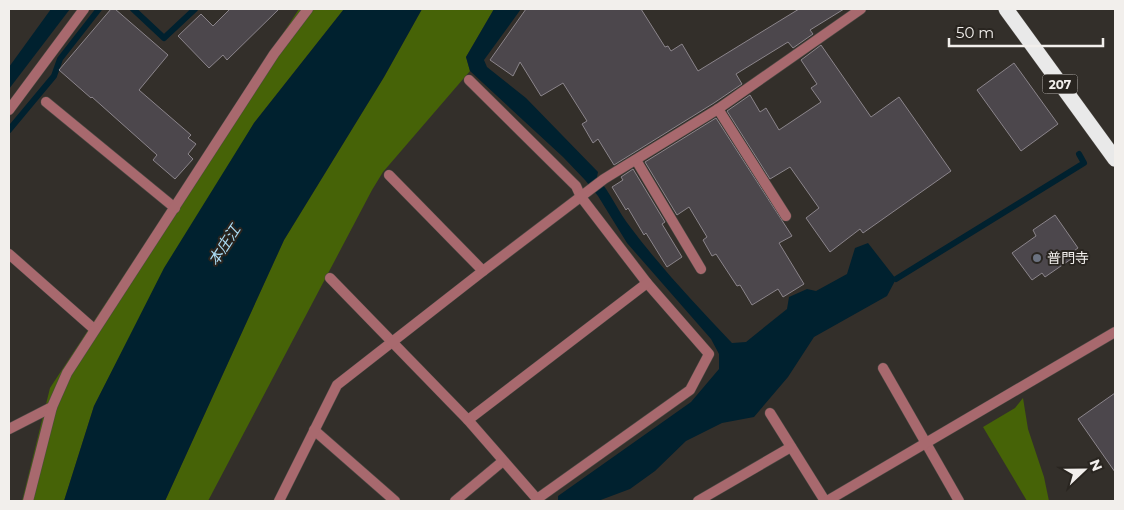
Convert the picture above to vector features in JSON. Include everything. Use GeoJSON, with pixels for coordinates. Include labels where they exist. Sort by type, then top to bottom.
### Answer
{"type":"FeatureCollection","features":[{"type":"Feature","properties":{"kind":"highway","name":"207"},"geometry":{"type":"LineString","coordinates":[[1006,9],[1115,159]]}},
{"type":"Feature","properties":{"kind":"street"},"geometry":{"type":"LineString","coordinates":[[9,110],[84,9]]}},
{"type":"Feature","properties":{"kind":"street"},"geometry":{"type":"LineString","coordinates":[[28,501],[52,407],[67,374],[94,329],[129,279],[274,54],[308,9]]}},
{"type":"Feature","properties":{"kind":"street"},"geometry":{"type":"LineString","coordinates":[[279,501],[337,385],[483,271],[604,180],[718,109],[862,9]]}},
{"type":"Feature","properties":{"kind":"street"},"geometry":{"type":"LineString","coordinates":[[330,278],[468,420],[538,500],[690,390],[709,354],[647,283],[584,195],[469,80]]}},
{"type":"Feature","properties":{"kind":"street"},"geometry":{"type":"LineString","coordinates":[[46,102],[175,208]]}},
{"type":"Feature","properties":{"kind":"street"},"geometry":{"type":"LineString","coordinates":[[718,109],[786,216]]}},
{"type":"Feature","properties":{"kind":"street"},"geometry":{"type":"LineString","coordinates":[[636,160],[700,269]]}},
{"type":"Feature","properties":{"kind":"street"},"geometry":{"type":"LineString","coordinates":[[390,175],[483,271]]}},
{"type":"Feature","properties":{"kind":"street"},"geometry":{"type":"LineString","coordinates":[[9,254],[94,329]]}},
{"type":"Feature","properties":{"kind":"street"},"geometry":{"type":"LineString","coordinates":[[468,420],[647,283]]}},
{"type":"Feature","properties":{"kind":"street"},"geometry":{"type":"LineString","coordinates":[[770,413],[826,501],[1115,332]]}},
{"type":"Feature","properties":{"kind":"street"},"geometry":{"type":"LineString","coordinates":[[884,368],[958,501]]}},
{"type":"Feature","properties":{"kind":"street"},"geometry":{"type":"LineString","coordinates":[[9,429],[52,407]]}},
{"type":"Feature","properties":{"kind":"street"},"geometry":{"type":"LineString","coordinates":[[314,430],[395,501]]}},
{"type":"Feature","properties":{"kind":"street"},"geometry":{"type":"LineString","coordinates":[[698,501],[791,447]]}},
{"type":"Feature","properties":{"kind":"street"},"geometry":{"type":"LineString","coordinates":[[454,501],[504,461]]}},
{"type":"Feature","properties":{"kind":"green space"},"geometry":{"type":"Polygon","coordinates":[[[299,9],[344,9],[254,123],[121,354],[94,406],[64,501],[22,501],[50,388],[299,9]]]}},
{"type":"Feature","properties":{"kind":"green space"},"geometry":{"type":"Polygon","coordinates":[[[422,9],[494,9],[466,57],[470,71],[383,172],[372,190],[208,501],[165,501],[284,240],[384,77],[422,9]]]}},
{"type":"Feature","properties":{"kind":"green space"},"geometry":{"type":"Polygon","coordinates":[[[1023,398],[1028,429],[1044,477],[1049,501],[1027,501],[983,427],[1015,408],[1023,398]]]}},
{"type":"Feature","properties":{"kind":"water"},"geometry":{"type":"Polygon","coordinates":[[[51,9],[70,9],[9,89],[9,67],[51,9]]]}},
{"type":"Feature","properties":{"kind":"water","name":"本庄江"},"geometry":{"type":"Polygon","coordinates":[[[344,9],[422,9],[384,77],[284,240],[165,501],[64,501],[94,406],[164,268],[254,123],[344,9]]]}},
{"type":"Feature","properties":{"kind":"water"},"geometry":{"type":"Polygon","coordinates":[[[494,9],[521,9],[484,60],[487,67],[526,98],[598,172],[597,177],[626,222],[680,287],[732,343],[746,342],[787,309],[789,297],[807,289],[816,291],[847,274],[855,248],[868,243],[896,279],[887,296],[814,337],[788,377],[754,417],[722,423],[686,441],[655,471],[630,489],[598,501],[558,501],[558,496],[691,402],[719,369],[719,354],[711,339],[627,243],[598,196],[585,180],[563,157],[470,71],[466,57],[494,9]]]}},
{"type":"Feature","properties":{"kind":"building"},"geometry":{"type":"Polygon","coordinates":[[[111,9],[115,9],[168,55],[139,90],[191,135],[188,138],[196,144],[188,154],[193,159],[175,179],[153,160],[157,155],[59,70],[111,9]]]}},
{"type":"Feature","properties":{"kind":"building"},"geometry":{"type":"Polygon","coordinates":[[[230,9],[279,9],[227,60],[223,55],[209,68],[178,36],[201,14],[213,26],[230,9]]]}},
{"type":"Feature","properties":{"kind":"building"},"geometry":{"type":"Polygon","coordinates":[[[526,9],[641,9],[665,47],[668,46],[671,51],[682,44],[698,71],[799,9],[844,9],[810,30],[813,34],[793,48],[788,42],[736,74],[742,84],[614,165],[598,139],[593,143],[582,124],[587,121],[563,83],[541,96],[520,62],[513,76],[490,60],[526,9]]]}},
{"type":"Feature","properties":{"kind":"building"},"geometry":{"type":"Polygon","coordinates":[[[821,45],[871,117],[899,97],[951,171],[863,233],[860,229],[830,252],[806,218],[819,208],[790,167],[770,179],[727,111],[750,95],[760,112],[766,108],[779,130],[821,102],[811,88],[817,84],[801,60],[821,45]]]}},
{"type":"Feature","properties":{"kind":"building"},"geometry":{"type":"Polygon","coordinates":[[[1014,63],[1058,124],[1021,151],[977,90],[1014,63]]]}},
{"type":"Feature","properties":{"kind":"building"},"geometry":{"type":"Polygon","coordinates":[[[716,118],[792,236],[779,243],[804,284],[783,297],[778,289],[752,305],[740,285],[737,286],[716,254],[712,256],[703,240],[707,237],[689,207],[677,215],[645,162],[716,118]]]}},
{"type":"Feature","properties":{"kind":"building"},"geometry":{"type":"Polygon","coordinates":[[[633,169],[665,222],[662,224],[682,257],[667,267],[646,233],[644,235],[628,208],[626,210],[612,187],[623,180],[621,177],[633,169]]]}},
{"type":"Feature","properties":{"kind":"building"},"geometry":{"type":"Polygon","coordinates":[[[1055,215],[1078,248],[1071,253],[1074,257],[1045,277],[1042,273],[1032,280],[1012,253],[1036,236],[1033,230],[1055,215]]]}},
{"type":"Feature","properties":{"kind":"building"},"geometry":{"type":"Polygon","coordinates":[[[1115,393],[1115,472],[1078,419],[1115,393]]]}},
{"type":"Feature","properties":{"kind":"waterway"},"geometry":{"type":"LineString","coordinates":[[9,130],[54,76],[60,59],[99,9]]}},
{"type":"Feature","properties":{"kind":"waterway"},"geometry":{"type":"LineString","coordinates":[[133,9],[164,38],[195,9]]}},
{"type":"Feature","properties":{"kind":"waterway"},"geometry":{"type":"LineString","coordinates":[[896,279],[1084,163],[1079,154]]}},
{"type":"Feature","properties":{"kind":"place","name":"普門寺"},"geometry":{"type":"Point","coordinates":[1037,258]}}]}
